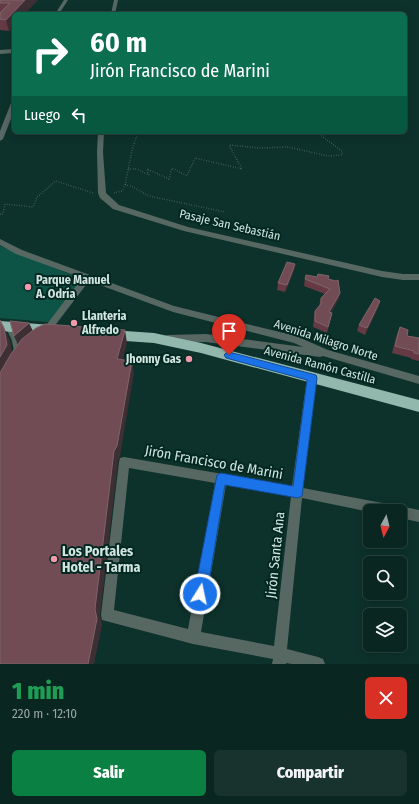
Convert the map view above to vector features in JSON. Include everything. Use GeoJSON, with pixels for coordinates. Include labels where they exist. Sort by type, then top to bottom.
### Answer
{"type":"FeatureCollection","features":[{"type":"Feature","properties":{"kind":"highway"},"geometry":{"type":"LineString","coordinates":[[4,327],[53,332]]}},
{"type":"Feature","properties":{"kind":"highway","name":"Avenida Ramón Castilla"},"geometry":{"type":"LineString","coordinates":[[99,334],[158,339],[201,348],[419,406]]}},
{"type":"Feature","properties":{"kind":"street"},"geometry":{"type":"LineString","coordinates":[[58,12],[66,0]]}},
{"type":"Feature","properties":{"kind":"street"},"geometry":{"type":"LineString","coordinates":[[113,12],[116,0]]}},
{"type":"Feature","properties":{"kind":"street"},"geometry":{"type":"LineString","coordinates":[[0,52],[12,51]]}},
{"type":"Feature","properties":{"kind":"street"},"geometry":{"type":"LineString","coordinates":[[0,139],[12,108]]}},
{"type":"Feature","properties":{"kind":"street"},"geometry":{"type":"LineString","coordinates":[[101,134],[100,152],[102,195]]}},
{"type":"Feature","properties":{"kind":"street","name":"Pasaje San Sebastián"},"geometry":{"type":"LineString","coordinates":[[102,195],[116,206],[186,229],[382,274],[403,277],[419,277]]}},
{"type":"Feature","properties":{"kind":"street","name":"Avenida Milagro Norte"},"geometry":{"type":"LineString","coordinates":[[0,242],[19,252],[173,309],[296,340],[326,353],[419,380]]}},
{"type":"Feature","properties":{"kind":"street"},"geometry":{"type":"LineString","coordinates":[[53,332],[86,277]]}},
{"type":"Feature","properties":{"kind":"street"},"geometry":{"type":"LineString","coordinates":[[158,339],[206,338],[326,353]]}},
{"type":"Feature","properties":{"kind":"street","name":"Jirón Santa Ana"},"geometry":{"type":"LineString","coordinates":[[279,659],[312,378]]}},
{"type":"Feature","properties":{"kind":"street","name":"Jirón Francisco de Marini"},"geometry":{"type":"LineString","coordinates":[[193,638],[107,615],[124,462],[298,492],[363,505]]}},
{"type":"Feature","properties":{"kind":"street"},"geometry":{"type":"LineString","coordinates":[[221,479],[193,638],[279,659],[318,664]]}},
{"type":"Feature","properties":{"kind":"street"},"geometry":{"type":"LineString","coordinates":[[407,513],[419,516]]}},
{"type":"Feature","properties":{"kind":"lane"},"geometry":{"type":"LineString","coordinates":[[4,327],[14,339],[18,356],[22,352]]}},
{"type":"Feature","properties":{"kind":"path"},"geometry":{"type":"LineString","coordinates":[[0,214],[3,214],[5,204],[33,207],[37,197],[56,181],[90,193],[102,195],[122,191],[125,185],[137,134]]}},
{"type":"Feature","properties":{"kind":"path"},"geometry":{"type":"LineString","coordinates":[[128,169],[137,169],[149,175],[147,169],[169,179],[172,168],[188,176],[194,165],[195,158],[242,169],[229,145],[261,148],[288,147],[328,156],[342,155],[342,151],[319,134]]}},
{"type":"Feature","properties":{"kind":"path"},"geometry":{"type":"LineString","coordinates":[[125,185],[133,186],[141,193],[149,196],[225,212]]}},
{"type":"Feature","properties":{"kind":"green space"},"geometry":{"type":"Polygon","coordinates":[[[0,246],[82,279],[55,316],[48,322],[0,318],[0,246]]]}},
{"type":"Feature","properties":{"kind":"building"},"geometry":{"type":"Polygon","coordinates":[[[0,0],[25,0],[6,20],[0,19],[0,13],[10,3],[0,3],[0,0]]]}},
{"type":"Feature","properties":{"kind":"building"},"geometry":{"type":"Polygon","coordinates":[[[287,262],[295,264],[287,285],[278,283],[287,262]]]}},
{"type":"Feature","properties":{"kind":"building"},"geometry":{"type":"Polygon","coordinates":[[[318,274],[329,276],[328,279],[338,280],[340,293],[329,312],[332,313],[328,327],[315,321],[315,311],[321,304],[321,298],[330,289],[305,279],[306,275],[317,277],[318,274]]]}},
{"type":"Feature","properties":{"kind":"building"},"geometry":{"type":"Polygon","coordinates":[[[375,298],[380,301],[367,328],[359,325],[375,298]]]}},
{"type":"Feature","properties":{"kind":"building"},"geometry":{"type":"Polygon","coordinates":[[[0,320],[4,328],[7,345],[0,357],[0,320]]]}},
{"type":"Feature","properties":{"kind":"building"},"geometry":{"type":"Polygon","coordinates":[[[10,321],[29,323],[14,336],[10,321]]]}},
{"type":"Feature","properties":{"kind":"building","name":"Los Portales Hotel - Tarma"},"geometry":{"type":"Polygon","coordinates":[[[45,324],[125,330],[117,359],[132,361],[117,446],[114,451],[95,609],[97,619],[88,664],[0,664],[0,373],[22,339],[36,328],[45,324]]]}},
{"type":"Feature","properties":{"kind":"building"},"geometry":{"type":"Polygon","coordinates":[[[400,327],[408,330],[407,336],[419,338],[419,354],[414,353],[414,351],[395,346],[400,327]]]}},
{"type":"Feature","properties":{"kind":"place","name":"Parque Manuel A. Odría"},"geometry":{"type":"Point","coordinates":[28,287]}},
{"type":"Feature","properties":{"kind":"place","name":"Llanteria Alfredo"},"geometry":{"type":"Point","coordinates":[74,323]}},
{"type":"Feature","properties":{"kind":"place","name":"Jhonny Gas"},"geometry":{"type":"Point","coordinates":[189,359]}},
{"type":"Feature","properties":{"kind":"place","name":"Los Portales Hotel - Tarma"},"geometry":{"type":"Point","coordinates":[54,559]}},
{"type":"Feature","properties":{"kind":"route"},"geometry":{"type":"LineString","coordinates":[[200,594],[221,479],[298,492],[312,378],[229,355]]}}]}
